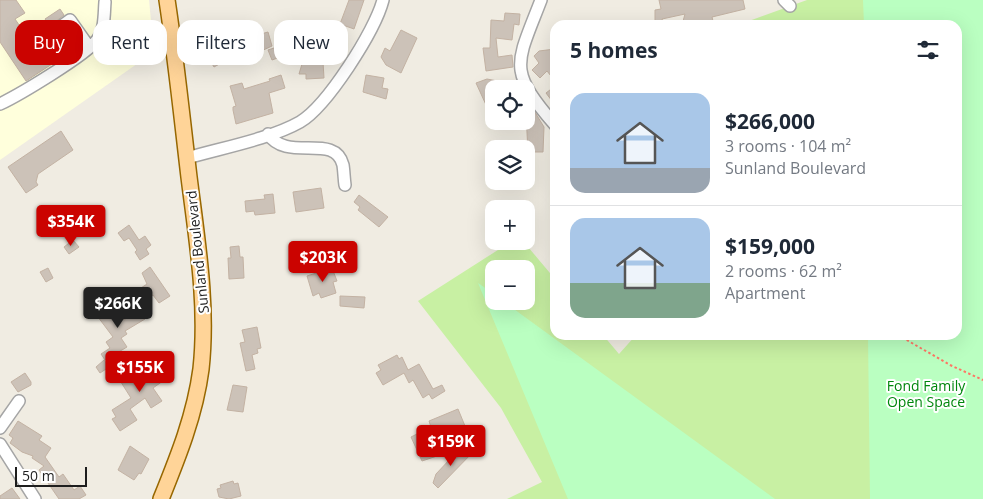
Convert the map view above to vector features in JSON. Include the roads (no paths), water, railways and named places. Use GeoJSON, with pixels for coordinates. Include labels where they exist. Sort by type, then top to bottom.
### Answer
{"type":"FeatureCollection","features":[{"type":"Feature","properties":{"kind":"main road","name":"Sunland Boulevard"},"geometry":{"type":"LineString","coordinates":[[161,499],[183,445],[191,418],[198,389],[203,339],[201,271],[167,0]]}},
{"type":"Feature","properties":{"kind":"street"},"geometry":{"type":"LineString","coordinates":[[83,51],[98,39],[108,1],[93,0]]}},
{"type":"Feature","properties":{"kind":"street"},"geometry":{"type":"LineString","coordinates":[[187,158],[268,134],[292,125],[314,111],[365,42],[374,25],[383,0]]}},
{"type":"Feature","properties":{"kind":"street"},"geometry":{"type":"LineString","coordinates":[[541,0],[519,61],[520,73],[524,84],[550,118]]}},
{"type":"Feature","properties":{"kind":"street"},"geometry":{"type":"LineString","coordinates":[[83,38],[89,47]]}},
{"type":"Feature","properties":{"kind":"street"},"geometry":{"type":"LineString","coordinates":[[0,104],[14,98],[64,65]]}},
{"type":"Feature","properties":{"kind":"street"},"geometry":{"type":"LineString","coordinates":[[268,134],[274,142],[284,148],[323,148],[332,151],[343,163],[345,184]]}},
{"type":"Feature","properties":{"kind":"street"},"geometry":{"type":"LineString","coordinates":[[0,428],[19,401]]}},
{"type":"Feature","properties":{"kind":"street"},"geometry":{"type":"LineString","coordinates":[[0,444],[35,499]]}},
{"type":"Feature","properties":{"kind":"park label","name":"Fond Family Open Space"},"geometry":{"type":"Point","coordinates":[926,394]}}]}
